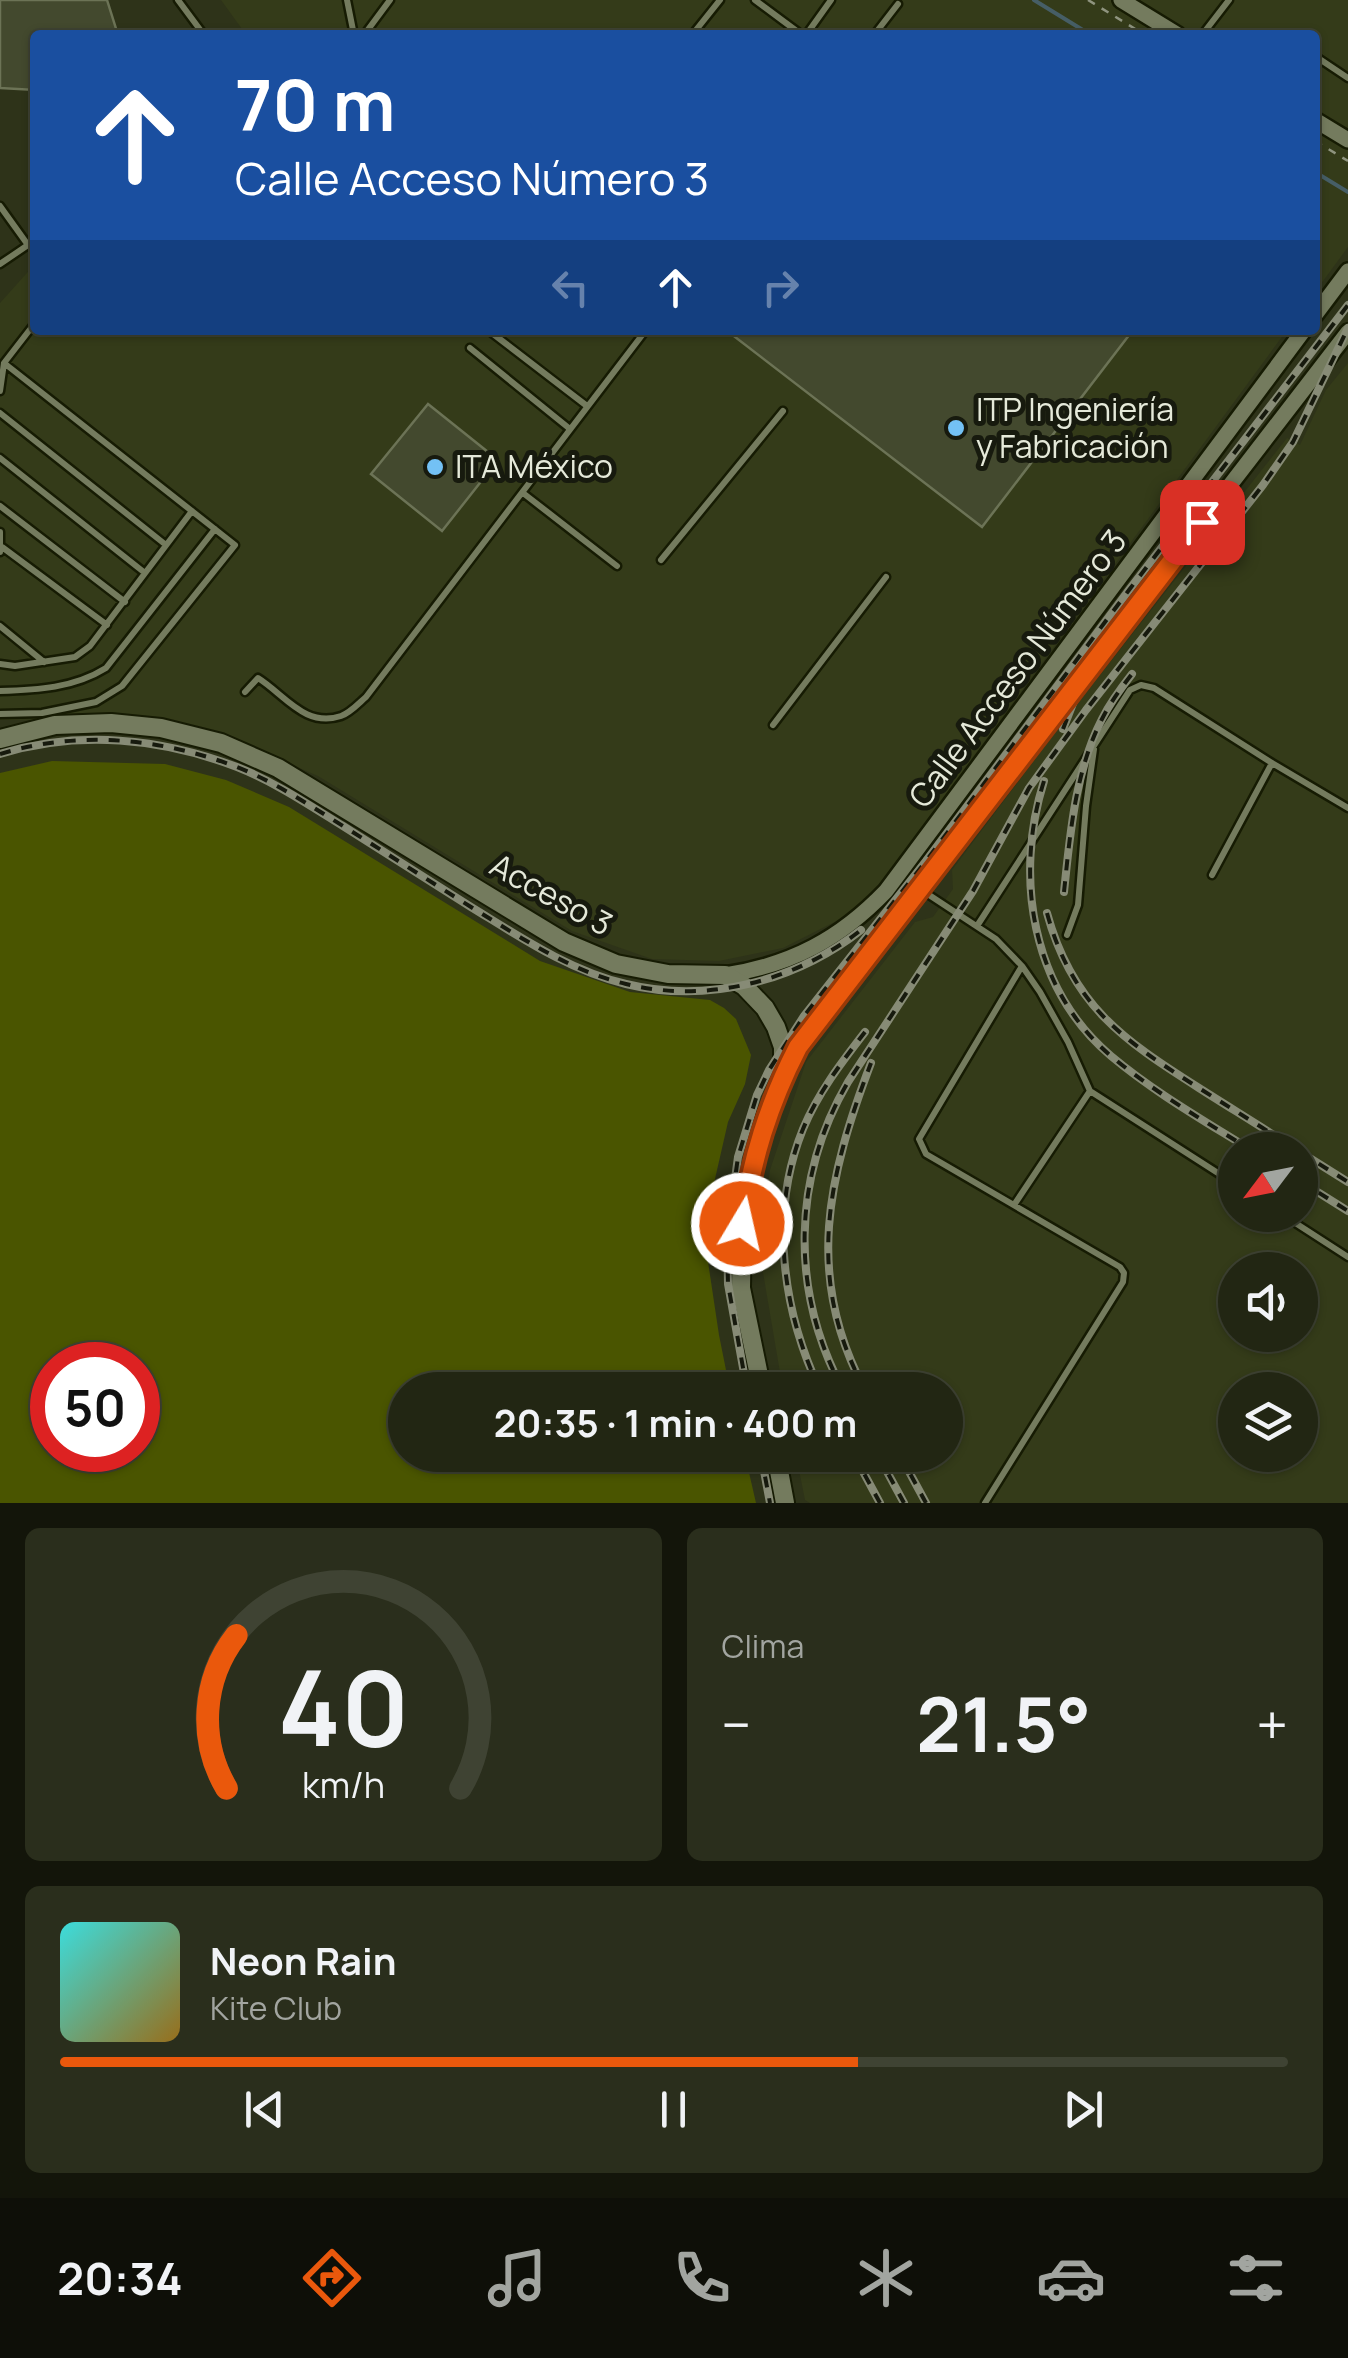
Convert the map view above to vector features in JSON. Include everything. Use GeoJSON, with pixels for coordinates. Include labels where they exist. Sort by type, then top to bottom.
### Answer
{"type":"FeatureCollection","features":[{"type":"Feature","properties":{"kind":"main road","name":"Acceso 3"},"geometry":{"type":"LineString","coordinates":[[0,739],[55,725],[111,723],[161,728],[222,743],[278,768],[564,942],[616,964],[668,974],[725,975]]}},
{"type":"Feature","properties":{"kind":"main road"},"geometry":{"type":"LineString","coordinates":[[725,975],[755,996],[783,1047],[783,1076],[765,1119],[742,1224],[741,1288],[758,1372]]}},
{"type":"Feature","properties":{"kind":"main road"},"geometry":{"type":"LineString","coordinates":[[779,1472],[785,1503]]}},
{"type":"Feature","properties":{"kind":"street"},"geometry":{"type":"LineString","coordinates":[[1121,0],[1170,30]]}},
{"type":"Feature","properties":{"kind":"street"},"geometry":{"type":"LineString","coordinates":[[1320,122],[1345,134]]}},
{"type":"Feature","properties":{"kind":"street"},"geometry":{"type":"LineString","coordinates":[[1320,308],[1348,271]]}},
{"type":"Feature","properties":{"kind":"street","name":"Calle Acceso Número 3"},"geometry":{"type":"LineString","coordinates":[[783,1076],[798,1047],[1348,332]]}},
{"type":"Feature","properties":{"kind":"street","name":"Calle Acceso Número 3"},"geometry":{"type":"LineString","coordinates":[[725,975],[788,960],[824,942],[866,911],[886,890],[1300,335]]}},
{"type":"Feature","properties":{"kind":"lane"},"geometry":{"type":"LineString","coordinates":[[178,0],[200,30]]}},
{"type":"Feature","properties":{"kind":"lane"},"geometry":{"type":"LineString","coordinates":[[347,0],[353,30]]}},
{"type":"Feature","properties":{"kind":"lane"},"geometry":{"type":"LineString","coordinates":[[368,30],[390,0]]}},
{"type":"Feature","properties":{"kind":"lane"},"geometry":{"type":"LineString","coordinates":[[696,30],[720,0]]}},
{"type":"Feature","properties":{"kind":"lane"},"geometry":{"type":"LineString","coordinates":[[755,0],[797,30]]}},
{"type":"Feature","properties":{"kind":"lane"},"geometry":{"type":"LineString","coordinates":[[808,30],[831,0]]}},
{"type":"Feature","properties":{"kind":"lane"},"geometry":{"type":"LineString","coordinates":[[1206,30],[1229,0]]}},
{"type":"Feature","properties":{"kind":"lane"},"geometry":{"type":"LineString","coordinates":[[878,30],[898,4]]}},
{"type":"Feature","properties":{"kind":"lane"},"geometry":{"type":"LineString","coordinates":[[1320,59],[1348,78]]}},
{"type":"Feature","properties":{"kind":"lane"},"geometry":{"type":"LineString","coordinates":[[0,206],[30,240]]}},
{"type":"Feature","properties":{"kind":"lane"},"geometry":{"type":"LineString","coordinates":[[0,264],[30,243]]}},
{"type":"Feature","properties":{"kind":"lane"},"geometry":{"type":"LineString","coordinates":[[0,391],[4,363],[30,329]]}},
{"type":"Feature","properties":{"kind":"lane"},"geometry":{"type":"LineString","coordinates":[[495,335],[587,406]]}},
{"type":"Feature","properties":{"kind":"lane"},"geometry":{"type":"LineString","coordinates":[[245,692],[258,678],[296,709],[317,719],[344,716],[366,696],[642,335]]}},
{"type":"Feature","properties":{"kind":"lane"},"geometry":{"type":"LineString","coordinates":[[470,348],[570,429]]}},
{"type":"Feature","properties":{"kind":"lane"},"geometry":{"type":"LineString","coordinates":[[0,714],[42,713],[96,702],[122,686],[235,545],[4,363]]}},
{"type":"Feature","properties":{"kind":"lane"},"geometry":{"type":"LineString","coordinates":[[661,560],[783,410]]}},
{"type":"Feature","properties":{"kind":"lane"},"geometry":{"type":"LineString","coordinates":[[0,414],[166,545]]}},
{"type":"Feature","properties":{"kind":"lane"},"geometry":{"type":"LineString","coordinates":[[0,458],[145,573]]}},
{"type":"Feature","properties":{"kind":"lane"},"geometry":{"type":"LineString","coordinates":[[523,493],[617,566]]}},
{"type":"Feature","properties":{"kind":"lane"},"geometry":{"type":"LineString","coordinates":[[0,506],[125,602]]}},
{"type":"Feature","properties":{"kind":"lane"},"geometry":{"type":"LineString","coordinates":[[0,664],[15,666],[75,657],[90,646],[192,512]]}},
{"type":"Feature","properties":{"kind":"lane"},"geometry":{"type":"LineString","coordinates":[[0,690],[39,690],[87,680],[106,668],[215,529]]}},
{"type":"Feature","properties":{"kind":"lane"},"geometry":{"type":"LineString","coordinates":[[0,532],[1,550],[107,625]]}},
{"type":"Feature","properties":{"kind":"lane"},"geometry":{"type":"LineString","coordinates":[[773,725],[886,577]]}},
{"type":"Feature","properties":{"kind":"lane"},"geometry":{"type":"LineString","coordinates":[[0,626],[45,662]]}},
{"type":"Feature","properties":{"kind":"lane"},"geometry":{"type":"LineString","coordinates":[[977,926],[1130,690],[1141,685],[1154,688],[1348,808]]}},
{"type":"Feature","properties":{"kind":"lane"},"geometry":{"type":"LineString","coordinates":[[1067,935],[1078,905],[1095,746]]}},
{"type":"Feature","properties":{"kind":"lane"},"geometry":{"type":"LineString","coordinates":[[1212,875],[1272,763]]}},
{"type":"Feature","properties":{"kind":"lane"},"geometry":{"type":"LineString","coordinates":[[919,888],[996,939],[1022,966],[1068,1042],[1090,1090],[1218,1173]]}},
{"type":"Feature","properties":{"kind":"lane"},"geometry":{"type":"LineString","coordinates":[[985,1503],[1123,1282],[1124,1273],[1120,1267],[926,1154],[919,1139],[1022,966]]}},
{"type":"Feature","properties":{"kind":"lane"},"geometry":{"type":"LineString","coordinates":[[1014,1205],[1090,1090]]}},
{"type":"Feature","properties":{"kind":"lane"},"geometry":{"type":"LineString","coordinates":[[1309,1232],[1348,1257]]}},
{"type":"Feature","properties":{"kind":"path"},"geometry":{"type":"LineString","coordinates":[[1088,0],[1136,30]]}},
{"type":"Feature","properties":{"kind":"path"},"geometry":{"type":"LineString","coordinates":[[1320,143],[1348,161]]}},
{"type":"Feature","properties":{"kind":"shaded area"},"geometry":{"type":"Polygon","coordinates":[[[221,0],[1348,0],[1348,247],[1320,285],[1320,30],[242,29],[221,0]]]}},
{"type":"Feature","properties":{"kind":"shaded area"},"geometry":{"type":"Polygon","coordinates":[[[30,270],[30,335],[1283,335],[862,908],[783,948],[719,961],[652,959],[572,931],[318,776],[223,735],[116,718],[0,720],[0,303],[30,270]]]}},
{"type":"Feature","properties":{"kind":"shaded area"},"geometry":{"type":"Polygon","coordinates":[[[1348,363],[1348,1503],[810,1503],[805,1500],[799,1472],[963,1472],[963,1372],[780,1372],[759,1249],[770,1170],[806,1062],[915,922],[933,917],[953,889],[952,870],[1066,718],[1287,438],[1300,445],[1326,390],[1348,363]]]}},
{"type":"Feature","properties":{"kind":"green space"},"geometry":{"type":"Polygon","coordinates":[[[52,761],[165,764],[226,780],[289,807],[540,961],[630,992],[710,1000],[736,1019],[751,1055],[745,1084],[728,1122],[712,1192],[707,1255],[726,1372],[388,1372],[388,1472],[749,1472],[756,1503],[0,1503],[0,773],[52,761]]]}},
{"type":"Feature","properties":{"kind":"building"},"geometry":{"type":"Polygon","coordinates":[[[0,0],[107,0],[116,30],[30,30],[30,90],[0,88],[0,0]]]}},
{"type":"Feature","properties":{"kind":"building","name":"ITP Ingeniería y Fabricación"},"geometry":{"type":"Polygon","coordinates":[[[732,335],[1129,335],[982,527],[732,335]]]}},
{"type":"Feature","properties":{"kind":"building","name":"ITA México"},"geometry":{"type":"Polygon","coordinates":[[[428,404],[498,460],[442,531],[371,474],[428,404]]]}},
{"type":"Feature","properties":{"kind":"waterway"},"geometry":{"type":"LineString","coordinates":[[1034,0],[1083,30]]}},
{"type":"Feature","properties":{"kind":"waterway"},"geometry":{"type":"LineString","coordinates":[[1320,175],[1348,192]]}},
{"type":"Feature","properties":{"kind":"railway"},"geometry":{"type":"LineString","coordinates":[[744,1372],[728,1284],[727,1236],[738,1157],[769,1070],[804,1016],[1348,305]]}},
{"type":"Feature","properties":{"kind":"railway"},"geometry":{"type":"LineString","coordinates":[[835,1372],[814,1314],[805,1235],[816,1157],[848,1082],[973,891],[1029,788],[1293,442],[1348,328]]}},
{"type":"Feature","properties":{"kind":"railway"},"geometry":{"type":"LineString","coordinates":[[1063,729],[1092,655]]}},
{"type":"Feature","properties":{"kind":"railway"},"geometry":{"type":"LineString","coordinates":[[1064,892],[1075,804],[1086,760],[1105,713],[1132,674]]}},
{"type":"Feature","properties":{"kind":"railway"},"geometry":{"type":"LineString","coordinates":[[0,754],[60,742],[120,741],[179,749],[237,767],[292,794],[546,952],[585,971],[626,984],[688,991],[750,984],[808,963],[861,930]]}},
{"type":"Feature","properties":{"kind":"railway"},"geometry":{"type":"LineString","coordinates":[[1044,781],[1035,817],[1031,892],[1036,929],[1063,998],[1084,1029],[1111,1056],[1222,1132]]}},
{"type":"Feature","properties":{"kind":"railway"},"geometry":{"type":"LineString","coordinates":[[1047,913],[1071,972],[1104,1017],[1147,1053],[1269,1132]]}},
{"type":"Feature","properties":{"kind":"railway"},"geometry":{"type":"LineString","coordinates":[[812,1372],[797,1327],[784,1261],[786,1194],[792,1161],[809,1116],[865,1032]]}},
{"type":"Feature","properties":{"kind":"railway"},"geometry":{"type":"LineString","coordinates":[[857,1372],[834,1307],[829,1226],[843,1146],[871,1063]]}},
{"type":"Feature","properties":{"kind":"railway"},"geometry":{"type":"LineString","coordinates":[[1318,1163],[1348,1182]]}},
{"type":"Feature","properties":{"kind":"railway"},"geometry":{"type":"LineString","coordinates":[[1318,1192],[1348,1211]]}},
{"type":"Feature","properties":{"kind":"railway"},"geometry":{"type":"LineString","coordinates":[[764,1472],[770,1503]]}},
{"type":"Feature","properties":{"kind":"railway"},"geometry":{"type":"LineString","coordinates":[[863,1472],[880,1503]]}},
{"type":"Feature","properties":{"kind":"railway"},"geometry":{"type":"LineString","coordinates":[[887,1472],[904,1503]]}},
{"type":"Feature","properties":{"kind":"railway"},"geometry":{"type":"LineString","coordinates":[[909,1472],[926,1503]]}},
{"type":"Feature","properties":{"kind":"place","name":"ITP Ingeniería y Fabricación"},"geometry":{"type":"Point","coordinates":[956,428]}},
{"type":"Feature","properties":{"kind":"place","name":"ITA México"},"geometry":{"type":"Point","coordinates":[435,467]}},
{"type":"Feature","properties":{"kind":"route"},"geometry":{"type":"LineString","coordinates":[[742,1224],[765,1119],[798,1047],[1202,522]]}}]}
